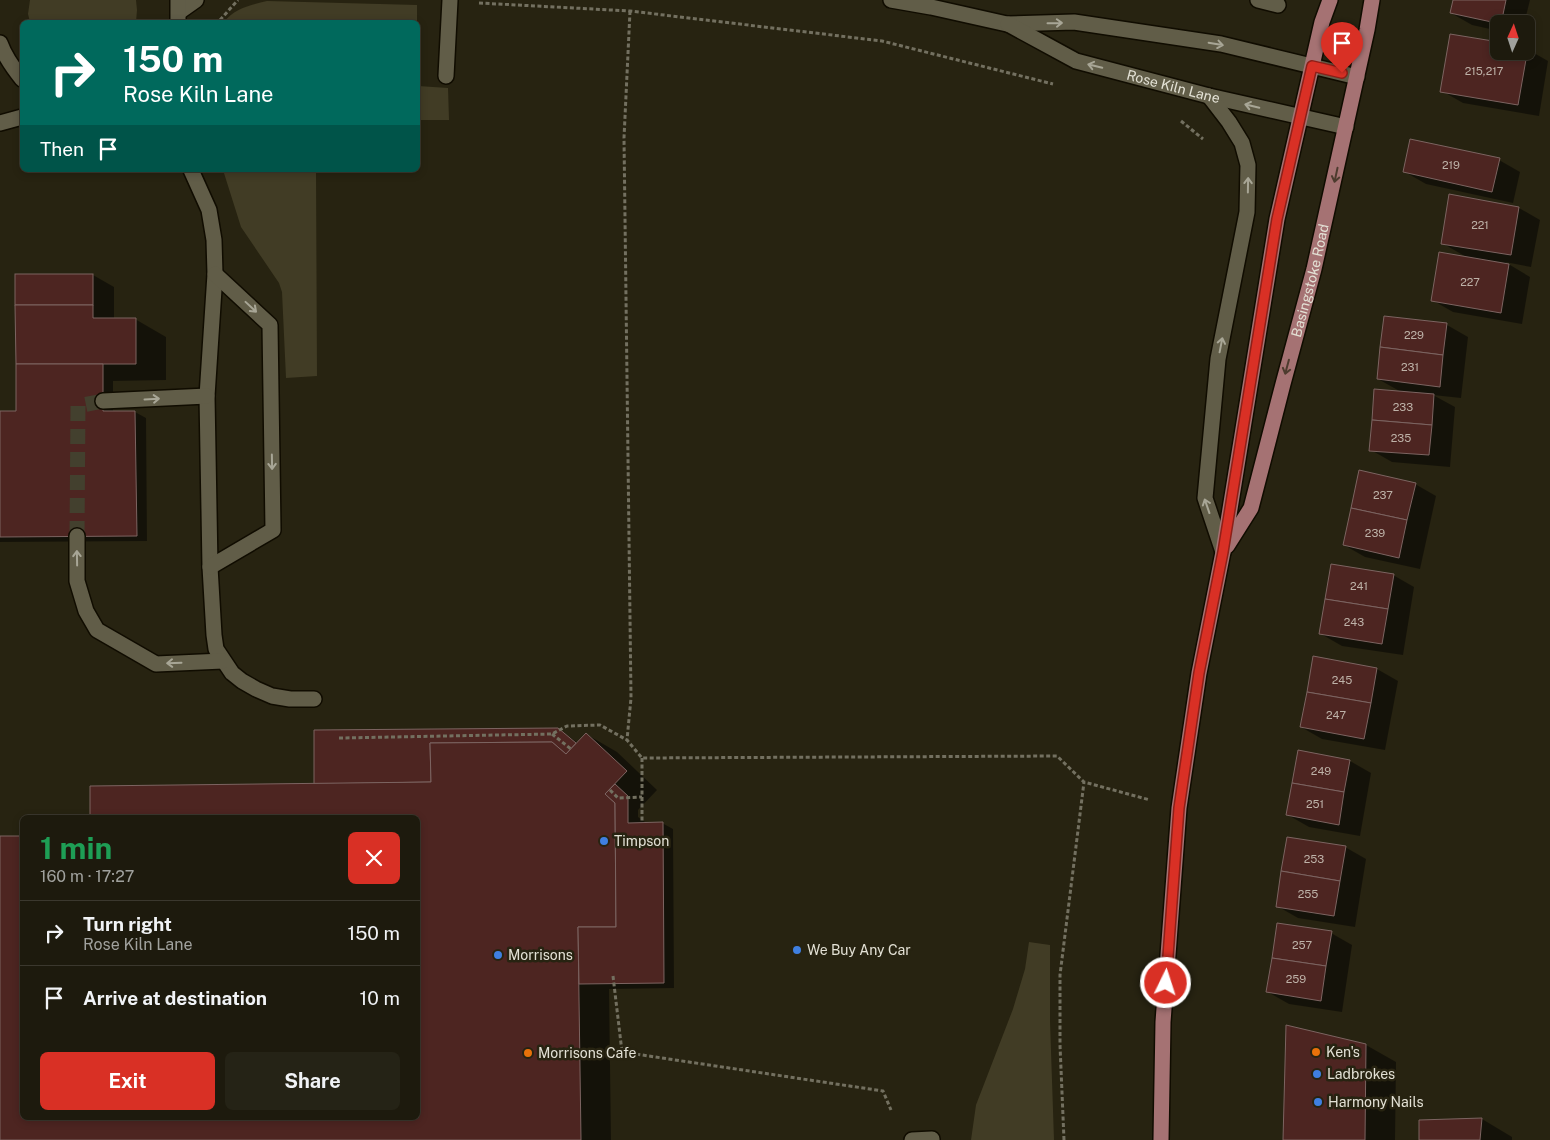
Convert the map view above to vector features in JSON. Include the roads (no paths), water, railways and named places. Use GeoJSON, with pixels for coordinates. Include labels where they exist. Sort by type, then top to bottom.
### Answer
{"type":"FeatureCollection","features":[{"type":"Feature","properties":{"kind":"main road","name":"Basingstoke Road"},"geometry":{"type":"LineString","coordinates":[[1161,1140],[1164,1022],[1179,808],[1199,673],[1223,552],[1277,219],[1322,22],[1330,0]]}},
{"type":"Feature","properties":{"kind":"main road","name":"Basingstoke Road"},"geometry":{"type":"LineString","coordinates":[[1223,552],[1251,508],[1282,384],[1314,269],[1357,77],[1372,0]]}},
{"type":"Feature","properties":{"kind":"street"},"geometry":{"type":"LineString","coordinates":[[178,12],[196,0]]}},
{"type":"Feature","properties":{"kind":"street","name":"Rose Kiln Lane"},"geometry":{"type":"LineString","coordinates":[[891,0],[931,3],[1006,24],[1076,61],[1209,96],[1346,127]]}},
{"type":"Feature","properties":{"kind":"street"},"geometry":{"type":"LineString","coordinates":[[1258,0],[1278,5]]}},
{"type":"Feature","properties":{"kind":"street"},"geometry":{"type":"LineString","coordinates":[[446,76],[450,1]]}},
{"type":"Feature","properties":{"kind":"street","name":"Rose Kiln Lane"},"geometry":{"type":"LineString","coordinates":[[1006,24],[1074,22],[1221,44],[1357,77]]}},
{"type":"Feature","properties":{"kind":"street"},"geometry":{"type":"LineString","coordinates":[[0,43],[4,55],[20,76]]}},
{"type":"Feature","properties":{"kind":"street"},"geometry":{"type":"LineString","coordinates":[[1209,96],[1230,122],[1242,144],[1248,165],[1247,212],[1218,359],[1205,498],[1223,552]]}},
{"type":"Feature","properties":{"kind":"street"},"geometry":{"type":"LineString","coordinates":[[0,123],[20,118]]}},
{"type":"Feature","properties":{"kind":"street"},"geometry":{"type":"LineString","coordinates":[[192,172],[209,210],[214,240],[215,274],[207,396],[210,567],[216,649],[223,661],[242,681],[272,696],[290,699],[314,699]]}},
{"type":"Feature","properties":{"kind":"street"},"geometry":{"type":"LineString","coordinates":[[210,567],[272,530],[270,325],[215,274]]}},
{"type":"Feature","properties":{"kind":"street"},"geometry":{"type":"LineString","coordinates":[[103,401],[207,396]]}},
{"type":"Feature","properties":{"kind":"street"},"geometry":{"type":"LineString","coordinates":[[77,536],[77,581],[86,612],[97,630],[156,664],[223,661]]}},
{"type":"Feature","properties":{"kind":"street"},"geometry":{"type":"LineString","coordinates":[[912,1140],[932,1138],[932,1140]]}},
{"type":"Feature","properties":{"kind":"tunnel"},"geometry":{"type":"LineString","coordinates":[[77,536],[78,406],[103,401]]}},
{"type":"Feature","properties":{"kind":"place","name":"Timpson"},"geometry":{"type":"Point","coordinates":[604,841]}},
{"type":"Feature","properties":{"kind":"place","name":"We Buy Any Car"},"geometry":{"type":"Point","coordinates":[797,950]}},
{"type":"Feature","properties":{"kind":"place","name":"Morrisons"},"geometry":{"type":"Point","coordinates":[498,955]}},
{"type":"Feature","properties":{"kind":"place","name":"Ken's"},"geometry":{"type":"Point","coordinates":[1316,1052]}},
{"type":"Feature","properties":{"kind":"place","name":"Morrisons Cafe"},"geometry":{"type":"Point","coordinates":[528,1053]}},
{"type":"Feature","properties":{"kind":"place","name":"Ladbrokes"},"geometry":{"type":"Point","coordinates":[1317,1074]}},
{"type":"Feature","properties":{"kind":"place","name":"Harmony Nails"},"geometry":{"type":"Point","coordinates":[1318,1102]}}]}
